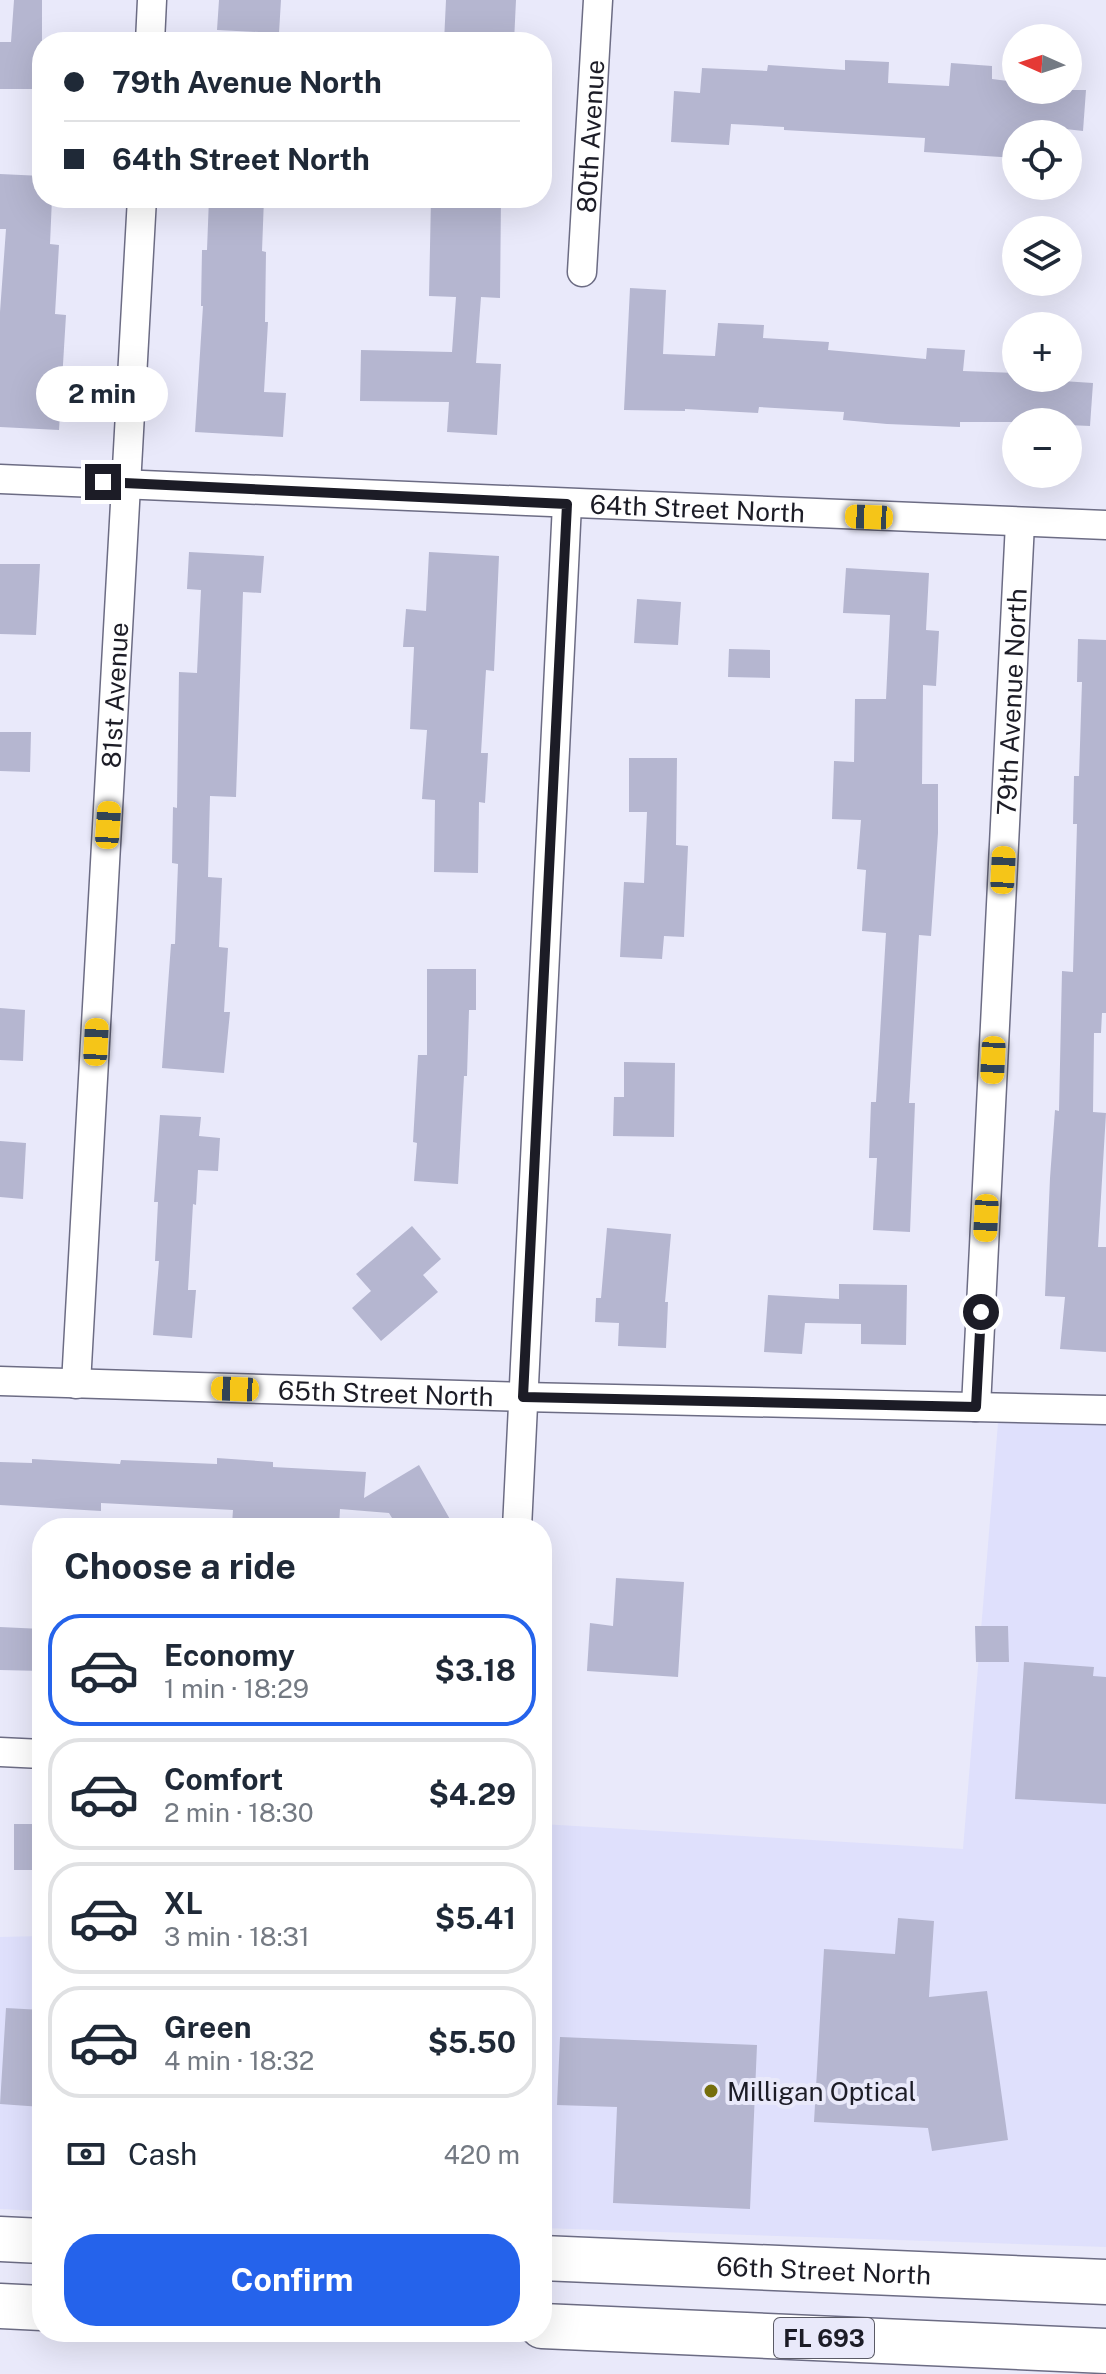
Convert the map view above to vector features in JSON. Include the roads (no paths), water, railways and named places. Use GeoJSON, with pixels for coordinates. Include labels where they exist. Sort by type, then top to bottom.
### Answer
{"type":"FeatureCollection","features":[{"type":"Feature","properties":{"kind":"main road"},"geometry":{"type":"LineString","coordinates":[[0,2239],[32,2241]]}},
{"type":"Feature","properties":{"kind":"main road","name":"66th Street North"},"geometry":{"type":"LineString","coordinates":[[552,2258],[1106,2282]]}},
{"type":"Feature","properties":{"kind":"main road"},"geometry":{"type":"LineString","coordinates":[[0,2306],[32,2308]]}},
{"type":"Feature","properties":{"kind":"main road","name":"FL 693"},"geometry":{"type":"LineString","coordinates":[[552,2326],[1106,2351]]}},
{"type":"Feature","properties":{"kind":"street"},"geometry":{"type":"LineString","coordinates":[[150,32],[152,0]]}},
{"type":"Feature","properties":{"kind":"street","name":"80th Avenue"},"geometry":{"type":"LineString","coordinates":[[582,272],[598,0]]}},
{"type":"Feature","properties":{"kind":"street","name":"81st Avenue"},"geometry":{"type":"LineString","coordinates":[[76,1384],[142,208]]}},
{"type":"Feature","properties":{"kind":"street","name":"64th Street North"},"geometry":{"type":"LineString","coordinates":[[0,479],[1106,525]]}},
{"type":"Feature","properties":{"kind":"street"},"geometry":{"type":"LineString","coordinates":[[517,1518],[567,504]]}},
{"type":"Feature","properties":{"kind":"street","name":"79th Avenue North"},"geometry":{"type":"LineString","coordinates":[[976,1407],[1020,523]]}},
{"type":"Feature","properties":{"kind":"street","name":"65th Street North"},"geometry":{"type":"LineString","coordinates":[[0,1381],[1106,1410]]}},
{"type":"Feature","properties":{"kind":"street"},"geometry":{"type":"LineString","coordinates":[[0,1752],[32,1754]]}},
{"type":"Feature","properties":{"kind":"place","name":"Milligan Optical"},"geometry":{"type":"Point","coordinates":[711,2091]}}]}
